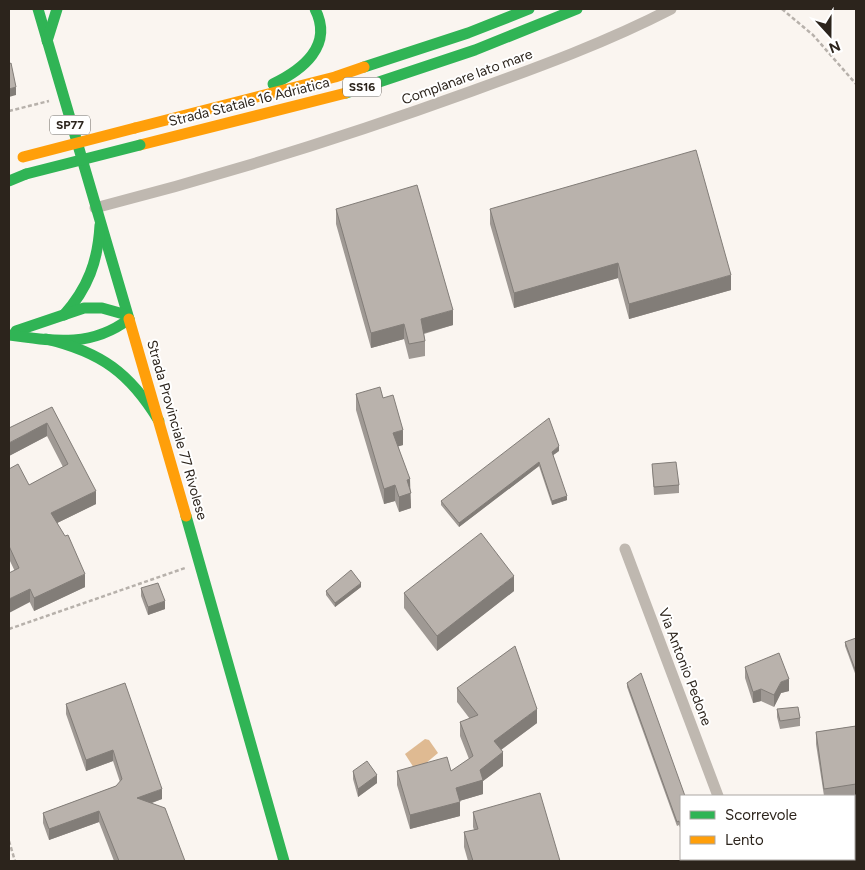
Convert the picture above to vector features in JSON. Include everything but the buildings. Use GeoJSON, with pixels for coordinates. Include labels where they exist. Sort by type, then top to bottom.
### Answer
{"type":"FeatureCollection","features":[{"type":"Feature","properties":{"kind":"main road","name":"Strada Provinciale 77 Rivolese"},"geometry":{"type":"LineString","coordinates":[[38,9],[62,98],[160,420],[284,861]]}},
{"type":"Feature","properties":{"kind":"main road"},"geometry":{"type":"LineString","coordinates":[[47,41],[57,9]]}},
{"type":"Feature","properties":{"kind":"main road"},"geometry":{"type":"LineString","coordinates":[[215,109],[296,74],[314,58],[321,35],[315,9]]}},
{"type":"Feature","properties":{"kind":"main road","name":"Strada Statale 16 Adriatica"},"geometry":{"type":"LineString","coordinates":[[9,160],[335,77],[468,33],[529,9]]}},
{"type":"Feature","properties":{"kind":"main road","name":"Strada Statale 16 Adriatica"},"geometry":{"type":"LineString","coordinates":[[9,180],[26,174],[338,95],[475,50],[577,9]]}},
{"type":"Feature","properties":{"kind":"main road"},"geometry":{"type":"LineString","coordinates":[[64,315],[76,302],[90,281],[96,259],[100,225]]}},
{"type":"Feature","properties":{"kind":"main road"},"geometry":{"type":"LineString","coordinates":[[9,334],[36,327],[64,315],[94,307],[128,317]]}},
{"type":"Feature","properties":{"kind":"main road"},"geometry":{"type":"LineString","coordinates":[[46,340],[97,337],[111,333],[128,317]]}},
{"type":"Feature","properties":{"kind":"main road"},"geometry":{"type":"LineString","coordinates":[[9,334],[73,345],[106,359],[136,388],[160,420]]}},
{"type":"Feature","properties":{"kind":"street","name":"Complanare lato mare"},"geometry":{"type":"LineString","coordinates":[[95,208],[252,166],[403,116],[558,60],[639,26],[671,9]]}},
{"type":"Feature","properties":{"kind":"street","name":"Via Antonio Pedone"},"geometry":{"type":"LineString","coordinates":[[625,548],[718,795]]}},
{"type":"Feature","properties":{"kind":"path"},"geometry":{"type":"LineString","coordinates":[[782,9],[813,35],[856,84]]}},
{"type":"Feature","properties":{"kind":"path"},"geometry":{"type":"LineString","coordinates":[[9,111],[62,98]]}},
{"type":"Feature","properties":{"kind":"path"},"geometry":{"type":"LineString","coordinates":[[9,630],[199,563]]}},
{"type":"Feature","properties":{"kind":"path"},"geometry":{"type":"LineString","coordinates":[[9,841],[16,861]]}},
{"type":"Feature","properties":{"kind":"shaded area"},"geometry":{"type":"Polygon","coordinates":[[[425,739],[429,740],[438,753],[419,769],[414,768],[405,754],[425,739]]]}},
{"type":"Feature","properties":{"kind":"traffic: fast"},"geometry":{"type":"LineString","coordinates":[[38,9],[129,319]]}},
{"type":"Feature","properties":{"kind":"traffic: fast"},"geometry":{"type":"LineString","coordinates":[[47,41],[57,9]]}},
{"type":"Feature","properties":{"kind":"traffic: fast"},"geometry":{"type":"LineString","coordinates":[[273,84],[304,64],[318,45],[321,34],[320,22],[315,9]]}},
{"type":"Feature","properties":{"kind":"traffic: fast"},"geometry":{"type":"LineString","coordinates":[[364,67],[468,33],[529,9]]}},
{"type":"Feature","properties":{"kind":"traffic: fast"},"geometry":{"type":"LineString","coordinates":[[346,93],[475,50],[577,9]]}},
{"type":"Feature","properties":{"kind":"traffic: fast"},"geometry":{"type":"LineString","coordinates":[[26,174],[140,145]]}},
{"type":"Feature","properties":{"kind":"traffic: fast"},"geometry":{"type":"LineString","coordinates":[[9,181],[26,174]]}},
{"type":"Feature","properties":{"kind":"traffic: fast"},"geometry":{"type":"LineString","coordinates":[[64,315],[79,295],[90,273],[97,250],[100,225]]}},
{"type":"Feature","properties":{"kind":"traffic: fast"},"geometry":{"type":"LineString","coordinates":[[16,331],[84,308],[102,308],[127,315]]}},
{"type":"Feature","properties":{"kind":"traffic: fast"},"geometry":{"type":"LineString","coordinates":[[9,335],[71,340],[100,335],[129,319]]}},
{"type":"Feature","properties":{"kind":"traffic: fast"},"geometry":{"type":"LineString","coordinates":[[46,339],[83,351],[112,367],[137,390],[159,421]]}},
{"type":"Feature","properties":{"kind":"traffic: fast"},"geometry":{"type":"LineString","coordinates":[[186,516],[284,861]]}},
{"type":"Feature","properties":{"kind":"traffic: slow"},"geometry":{"type":"LineString","coordinates":[[135,128],[335,77],[364,67]]}},
{"type":"Feature","properties":{"kind":"traffic: slow"},"geometry":{"type":"LineString","coordinates":[[140,145],[346,93]]}},
{"type":"Feature","properties":{"kind":"traffic: slow"},"geometry":{"type":"LineString","coordinates":[[23,157],[135,128]]}},
{"type":"Feature","properties":{"kind":"traffic: slow"},"geometry":{"type":"LineString","coordinates":[[129,319],[186,516]]}}]}
